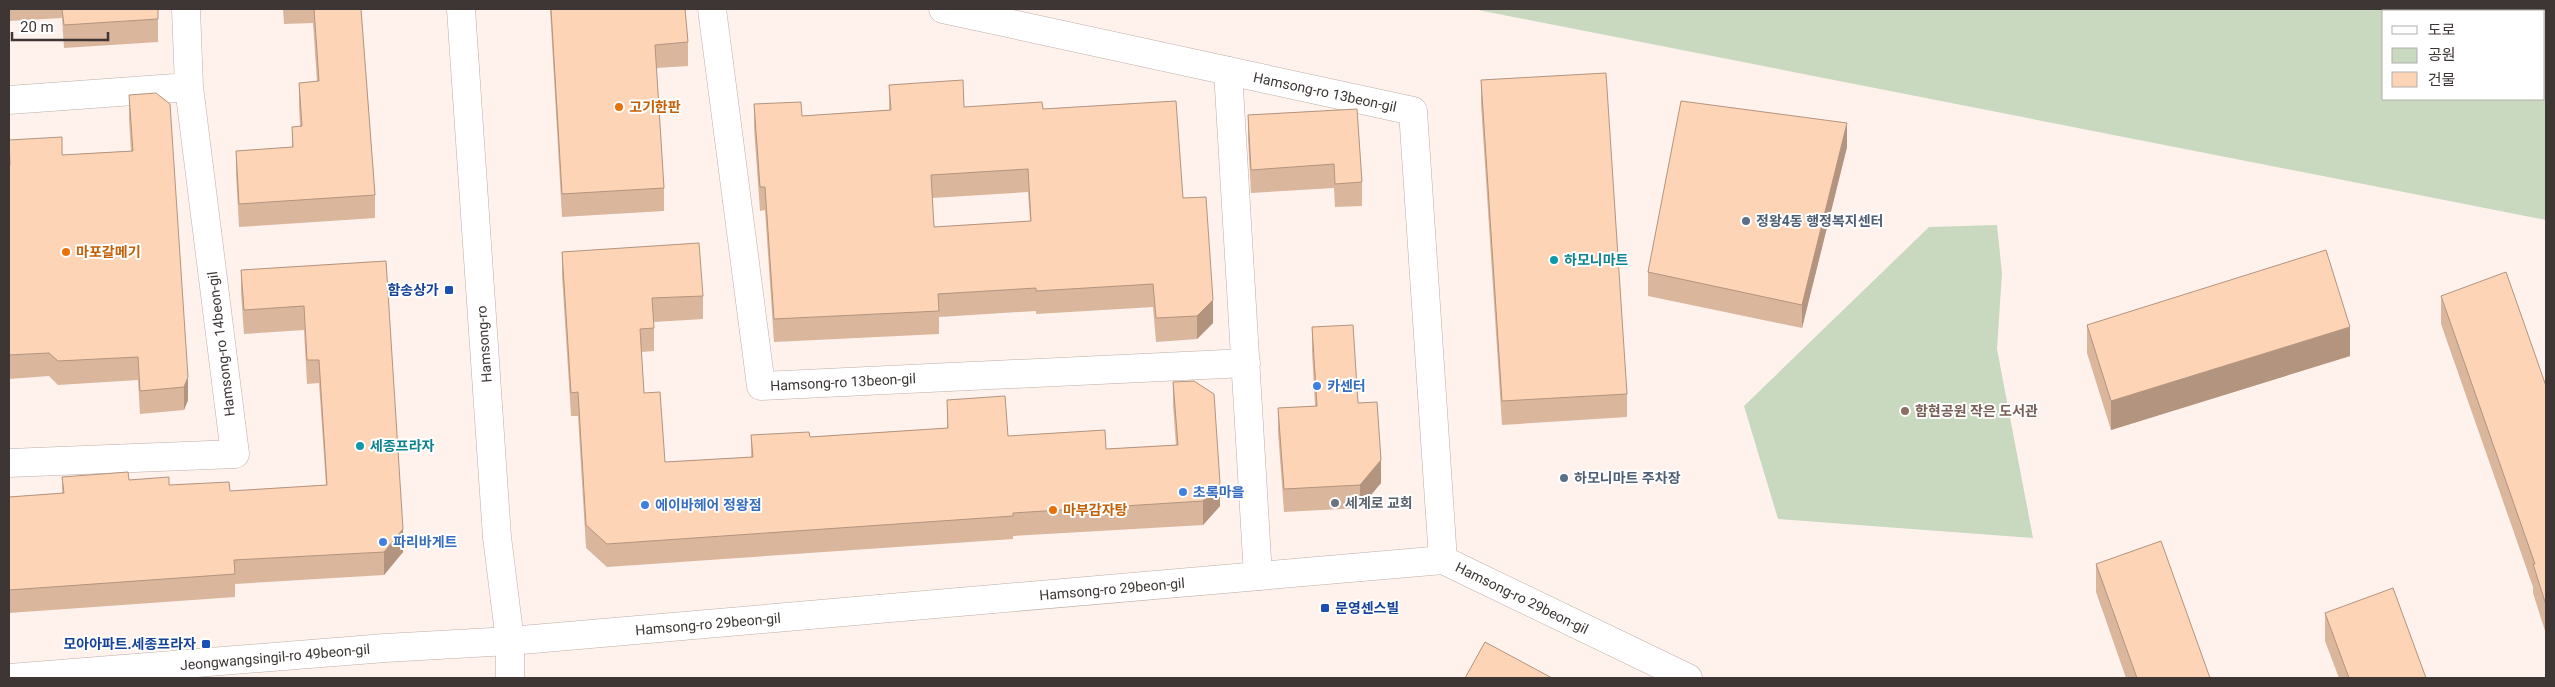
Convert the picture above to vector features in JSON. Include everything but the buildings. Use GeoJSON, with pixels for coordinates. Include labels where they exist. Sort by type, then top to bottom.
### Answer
{"type":"FeatureCollection","features":[{"type":"Feature","properties":{"kind":"street","name":"Hamsong-ro 14beon-gil"},"geometry":{"type":"LineString","coordinates":[[9,463],[235,454],[189,87],[186,9]]}},
{"type":"Feature","properties":{"kind":"street","name":"Hamsong-ro"},"geometry":{"type":"LineString","coordinates":[[461,9],[497,537],[510,641],[510,678]]}},
{"type":"Feature","properties":{"kind":"street","name":"Hamsong-ro 13beon-gil"},"geometry":{"type":"LineString","coordinates":[[712,9],[761,386],[1246,363]]}},
{"type":"Feature","properties":{"kind":"street","name":"Hamsong-ro 13beon-gil"},"geometry":{"type":"LineString","coordinates":[[943,9],[1413,111],[1443,560]]}},
{"type":"Feature","properties":{"kind":"street"},"geometry":{"type":"LineString","coordinates":[[1228,71],[1258,576]]}},
{"type":"Feature","properties":{"kind":"street"},"geometry":{"type":"LineString","coordinates":[[9,100],[189,87]]}},
{"type":"Feature","properties":{"kind":"street","name":"Hamsong-ro 29beon-gil"},"geometry":{"type":"LineString","coordinates":[[510,641],[1443,560],[1688,678]]}},
{"type":"Feature","properties":{"kind":"street","name":"Jeongwangsingil-ro 49beon-gil"},"geometry":{"type":"LineString","coordinates":[[10,678],[385,648],[510,641]]}},
{"type":"Feature","properties":{"kind":"green space"},"geometry":{"type":"Polygon","coordinates":[[[1473,9],[2546,9],[2546,220],[1473,9]]]}},
{"type":"Feature","properties":{"kind":"green space"},"geometry":{"type":"Polygon","coordinates":[[[1997,225],[2002,273],[1997,349],[2033,538],[1778,519],[1744,406],[1929,227],[1997,225]]]}},
{"type":"Feature","properties":{"kind":"place","name":"고기한판"},"geometry":{"type":"Point","coordinates":[619,107]}},
{"type":"Feature","properties":{"kind":"place","name":"정왕4동 행정복지센터"},"geometry":{"type":"Point","coordinates":[1746,221]}},
{"type":"Feature","properties":{"kind":"place","name":"마포갈메기"},"geometry":{"type":"Point","coordinates":[66,252]}},
{"type":"Feature","properties":{"kind":"place","name":"하모니마트"},"geometry":{"type":"Point","coordinates":[1554,260]}},
{"type":"Feature","properties":{"kind":"place","name":"함송상가"},"geometry":{"type":"Point","coordinates":[449,290]}},
{"type":"Feature","properties":{"kind":"place","name":"카센터"},"geometry":{"type":"Point","coordinates":[1317,386]}},
{"type":"Feature","properties":{"kind":"place","name":"함현공원 작은 도서관"},"geometry":{"type":"Point","coordinates":[1905,411]}},
{"type":"Feature","properties":{"kind":"place","name":"세종프라자"},"geometry":{"type":"Point","coordinates":[360,446]}},
{"type":"Feature","properties":{"kind":"place","name":"하모니마트 주차장"},"geometry":{"type":"Point","coordinates":[1564,478]}},
{"type":"Feature","properties":{"kind":"place","name":"초록마을"},"geometry":{"type":"Point","coordinates":[1183,492]}},
{"type":"Feature","properties":{"kind":"place","name":"세계로 교회"},"geometry":{"type":"Point","coordinates":[1335,503]}},
{"type":"Feature","properties":{"kind":"place","name":"에이바헤어 정왕점"},"geometry":{"type":"Point","coordinates":[645,505]}},
{"type":"Feature","properties":{"kind":"place","name":"마부감자탕"},"geometry":{"type":"Point","coordinates":[1053,510]}},
{"type":"Feature","properties":{"kind":"place","name":"파리바게트"},"geometry":{"type":"Point","coordinates":[383,542]}},
{"type":"Feature","properties":{"kind":"place","name":"문영센스빌"},"geometry":{"type":"Point","coordinates":[1325,608]}},
{"type":"Feature","properties":{"kind":"place","name":"모아아파트.세종프라자"},"geometry":{"type":"Point","coordinates":[206,644]}}]}
